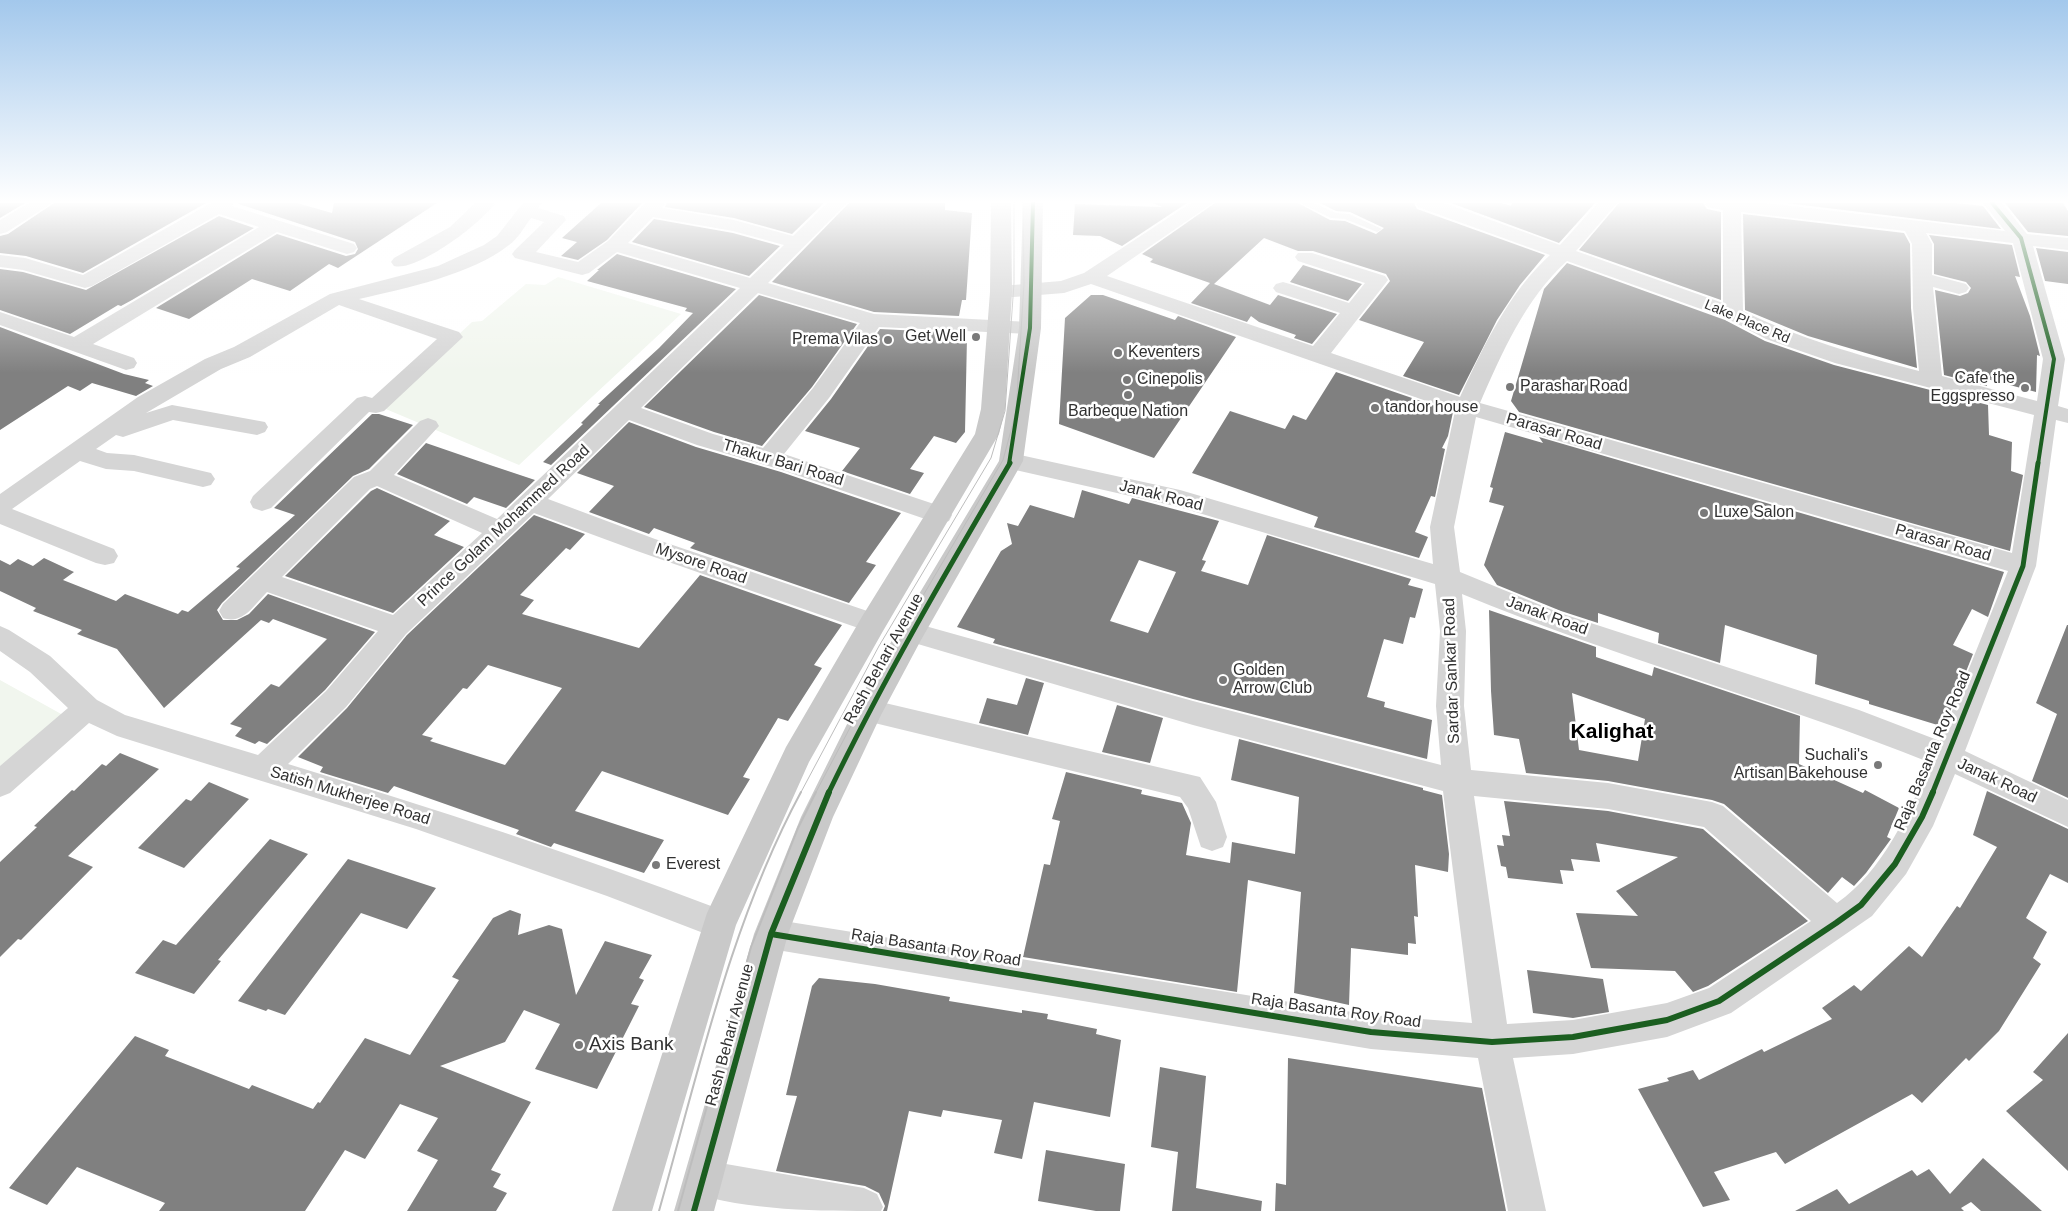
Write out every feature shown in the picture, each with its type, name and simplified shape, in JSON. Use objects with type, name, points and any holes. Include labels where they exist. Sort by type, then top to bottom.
[{"type":"main road","name":"Rash Behari Avenue","points":[[632,1211],[719,924],[797,756],[873,623],[940,515],[987,434],[993,409],[997,327],[1001,292],[1001,260]]},
{"type":"main road","name":"Rash Behari Avenue","points":[[699,1195],[771,934],[817,816],[868,711],[911,632],[1012,460],[1030,328],[1032,260]]},
{"type":"street","points":[[0,261],[26,264],[85,282],[126,260]]},
{"type":"street","points":[[76,345],[218,260]]},
{"type":"street","points":[[402,262],[406,260]]},
{"type":"street","points":[[0,506],[146,402],[337,298],[410,282],[468,260]]},
{"type":"street","points":[[544,260],[582,269],[594,260]]},
{"type":"street","points":[[663,260],[873,320],[1030,328]]},
{"type":"street","name":"Prince Golam Mohammed Road","points":[[262,770],[336,699],[397,627],[626,411],[781,260]]},
{"type":"street","points":[[1001,292],[1064,287],[1091,277],[1118,260]]},
{"type":"street","points":[[1313,260],[1378,280],[1317,356]]},
{"type":"street","name":"Sardar Sankar Road","points":[[1527,1211],[1492,1042],[1457,782],[1450,706],[1454,631],[1442,527],[1467,407],[1495,345],[1519,306],[1544,272],[1556,260]]},
{"type":"street","name":"Lake Place Rd","points":[[1584,260],[1733,314],[1754,326],[1807,347],[2057,413]]},
{"type":"street","points":[[1728,260],[1733,314]]},
{"type":"street","points":[[1923,260],[1924,308],[1930,380]]},
{"type":"street","name":"Raja Basanta Roy Road","points":[[771,934],[1155,994],[1371,1032],[1492,1042],[1573,1037],[1667,1020],[1719,1001],[1836,923],[1860,904],[1896,864],[1922,817],[1948,757],[2023,566],[2057,413],[2054,359],[2026,260]]},
{"type":"street","name":"Parasar Road","points":[[1091,277],[1467,407],[2023,566]]},
{"type":"street","points":[[1924,279],[1958,288]]},
{"type":"street","points":[[1283,288],[1354,311]]},
{"type":"street","points":[[262,502],[365,403],[376,406],[452,337],[337,298]]},
{"type":"street","points":[[770,458],[775,448],[821,393],[873,320]]},
{"type":"street","points":[[0,336],[10,321],[126,363]]},
{"type":"street","name":"Thakur Bari Road","points":[[626,411],[705,440],[770,458],[940,515]]},
{"type":"street","points":[[99,435],[128,428],[172,412],[257,427]]},
{"type":"street","points":[[232,611],[362,483],[378,478],[428,426]]},
{"type":"street","points":[[76,451],[106,461],[134,463],[203,479]]},
{"type":"street","name":"Janak Road","points":[[1012,460],[1180,499],[1448,578],[1552,620],[1850,719],[1948,757],[2068,814]]},
{"type":"street","points":[[378,478],[499,530]]},
{"type":"street","name":"Mysore Road","points":[[530,502],[646,545],[873,623]]},
{"type":"street","points":[[0,514],[31,528],[68,539],[105,556]]},
{"type":"street","points":[[264,581],[397,627]]},
{"type":"street","points":[[911,632],[1193,713],[1457,782],[1617,797],[1712,815],[1836,923]]},
{"type":"street","name":"Satish Mukherjee Road","points":[[0,637],[40,664],[87,708],[117,724],[416,816],[609,882],[719,924]]},
{"type":"street","points":[[0,784],[87,708]]},
{"type":"street","points":[[868,711],[1189,786],[1201,802],[1212,837]]},
{"type":"street","points":[[699,1195],[864,1207]]},
{"type":"shaded area","points":[[558,277],[681,314],[519,465],[381,407],[472,322],[482,321],[526,284],[545,285]]},
{"type":"shaded area","points":[[0,680],[81,725],[0,796]]},
{"type":"building","points":[[38,260],[107,260],[83,273]]},
{"type":"building","points":[[141,260],[201,260],[70,334],[0,310],[0,269],[23,272],[86,290]]},
{"type":"building","points":[[235,260],[351,260],[338,268],[329,264],[290,291],[252,279],[189,319],[156,308]]},
{"type":"building","points":[[610,260],[636,260],[736,289],[551,465],[543,462],[583,424],[581,423],[600,404],[598,404],[659,348],[693,313],[685,311],[687,308],[587,281],[599,270],[597,270]]},
{"type":"building","points":[[692,260],[766,260],[749,276]]},
{"type":"building","points":[[794,260],[969,260],[966,300],[962,300],[959,316],[874,312],[772,282]]},
{"type":"building","points":[[1152,260],[1241,260],[1214,284],[1270,305],[1278,295],[1337,314],[1312,344],[1294,338],[1296,335],[1259,322],[1251,316],[1247,322],[1191,303],[1210,283],[1150,262]]},
{"type":"building","points":[[1340,260],[1541,260],[1520,285],[1497,320],[1459,395],[1403,376],[1424,342],[1359,320],[1390,281],[1386,274]]},
{"type":"building","points":[[1606,260],[1721,260],[1721,300]]},
{"type":"building","points":[[1744,260],[1910,260],[1911,308],[1917,368],[1808,336],[1745,310]]},
{"type":"building","points":[[1934,260],[2016,260],[2020,277],[2015,276],[2030,316],[2040,356],[2037,355],[2036,392],[1987,379],[1987,386],[1944,375],[1935,290],[1960,296],[1968,293],[1971,288],[1966,282],[1934,274]]},
{"type":"building","points":[[2039,260],[2068,260],[2068,284],[2045,281]]},
{"type":"building","points":[[1567,263],[1725,320],[1765,341],[1834,365],[1988,405],[1989,435],[2012,442],[2011,471],[2023,475],[2010,551],[1519,412],[1511,401],[1544,289]]},
{"type":"building","points":[[1303,265],[1362,284],[1348,301],[1290,282]]},
{"type":"building","points":[[759,295],[857,324],[812,387],[762,446],[714,432],[644,407]]},
{"type":"building","points":[[1091,295],[1103,295],[1175,320],[1178,316],[1236,337],[1154,458],[1059,424],[1065,318]]},
{"type":"building","points":[[0,327],[124,374],[149,380],[145,383],[153,386],[136,396],[92,383],[80,391],[68,386],[0,430]]},
{"type":"building","points":[[880,329],[962,333],[967,337],[965,432],[956,443],[934,436],[910,469],[924,473],[910,494],[842,471],[860,448],[805,431],[831,399]]},
{"type":"building","points":[[1336,372],[1453,412],[1448,436],[1442,448],[1445,449],[1435,497],[1431,496],[1415,532],[1428,537],[1419,558],[1314,527],[1318,517],[1192,473],[1230,411],[1285,429],[1293,415],[1306,420]]},
{"type":"building","points":[[372,414],[379,414],[413,425],[369,469],[353,476],[217,610],[223,620],[237,620],[249,614],[268,594],[375,632],[325,690],[267,744],[259,741],[255,744],[235,736],[242,728],[230,724],[271,684],[279,687],[327,639],[273,619],[269,623],[261,620],[164,708],[117,649],[77,634],[82,630],[33,611],[36,608],[0,591],[0,560],[10,565],[18,559],[33,566],[44,558],[74,572],[63,580],[116,601],[125,594],[178,614],[182,610],[188,612],[240,568],[236,567],[295,515],[274,508]]},
{"type":"building","points":[[629,422],[696,447],[781,472],[901,513],[866,562],[876,565],[849,603],[690,548],[695,543],[654,528],[649,534],[589,512],[614,486],[577,473]]},
{"type":"building","points":[[1505,432],[1543,443],[1539,437],[2004,572],[1988,617],[1972,609],[1953,645],[1973,654],[1944,727],[1869,704],[1869,701],[1815,684],[1817,655],[1725,625],[1720,663],[1658,643],[1659,633],[1598,613],[1598,623],[1561,611],[1497,585],[1484,565],[1504,506],[1489,502],[1493,488],[1490,487]]},
{"type":"building","points":[[426,443],[535,480],[506,508],[474,497],[467,504],[397,474]]},
{"type":"building","points":[[377,488],[450,521],[434,535],[464,547],[393,613],[285,576],[371,491]]},
{"type":"building","points":[[1082,490],[1129,504],[1132,498],[1219,521],[1202,560],[1206,561],[1201,571],[1248,585],[1267,535],[1411,579],[1408,585],[1423,589],[1415,618],[1410,617],[1403,644],[1384,639],[1367,697],[1385,702],[1384,707],[1432,720],[1427,759],[1193,699],[993,643],[995,639],[957,627],[1001,551],[1012,544],[1007,523],[1018,526],[1030,505],[1074,518]],"holes":[[[1139,560],[1176,572],[1148,633],[1110,621]]]},
{"type":"building","points":[[534,515],[585,534],[570,550],[566,548],[520,595],[534,600],[522,614],[639,648],[700,575],[842,625],[814,665],[822,668],[788,721],[778,718],[743,777],[750,779],[728,815],[602,771],[575,811],[664,840],[644,873],[554,843],[551,847],[516,834],[519,830],[394,786],[388,793],[320,772],[323,767],[298,757],[347,708],[407,635]],"holes":[[[488,665],[562,688],[505,765],[430,741],[433,738],[422,735],[463,688],[467,689]]]},
{"type":"building","points":[[1489,610],[1596,647],[1596,657],[1652,676],[1654,667],[1800,716],[1799,764],[1863,793],[1865,790],[1899,808],[1887,837],[1891,839],[1854,886],[1842,877],[1828,893],[1724,804],[1712,800],[1608,781],[1526,773],[1519,739],[1494,735]],"holes":[[[1572,693],[1645,719],[1638,761],[1579,750]]]},
{"type":"building","points":[[2067,625],[2068,798],[2032,781],[2057,714],[2036,703]]},
{"type":"building","points":[[1026,678],[1044,683],[1028,735],[979,723],[987,698],[1017,705]]},
{"type":"building","points":[[1117,705],[1163,718],[1150,763],[1102,752]]},
{"type":"building","points":[[1239,739],[1423,788],[1423,790],[1442,795],[1449,854],[1448,872],[1415,865],[1418,917],[1414,916],[1416,944],[1408,943],[1408,955],[1351,948],[1349,1005],[1294,993],[1301,892],[1248,880],[1237,992],[1023,957],[1044,864],[1050,865],[1060,821],[1052,819],[1066,772],[1142,790],[1141,794],[1182,803],[1191,823],[1186,855],[1230,863],[1232,842],[1295,854],[1299,797],[1231,780]]},
{"type":"building","points":[[120,753],[159,769],[68,856],[93,867],[21,940],[18,939],[0,957],[0,862],[72,790],[74,791],[102,764],[106,766]]},
{"type":"building","points":[[209,782],[249,799],[184,868],[138,848],[186,799],[191,801]]},
{"type":"building","points":[[1987,791],[2068,829],[2068,883],[2050,874],[2026,918],[2047,932],[2033,958],[2041,964],[1999,1031],[1969,1061],[1966,1058],[1922,1103],[1912,1094],[1785,1164],[1776,1152],[1714,1172],[1730,1200],[1703,1207],[1638,1089],[1669,1081],[1667,1078],[1693,1070],[1699,1080],[1762,1049],[1764,1052],[1832,1019],[1822,1008],[1854,985],[1861,991],[1909,946],[1922,957],[1957,906],[1960,908],[1997,847],[1973,835]]},
{"type":"building","points":[[1504,801],[1608,811],[1703,829],[1808,921],[1708,986],[1693,992],[1675,971],[1591,968],[1576,913],[1638,916],[1616,891],[1678,857],[1596,843],[1600,862],[1571,859],[1574,871],[1560,870],[1563,884],[1508,878],[1506,867],[1501,866],[1497,845],[1504,846],[1502,835],[1510,836]]},
{"type":"building","points":[[270,839],[308,854],[218,960],[221,961],[194,994],[135,973],[163,940],[176,945]]},
{"type":"building","points":[[348,859],[436,888],[407,929],[361,913],[285,1015],[268,1009],[266,1011],[238,1001]]},
{"type":"building","points":[[510,910],[521,914],[518,935],[549,925],[562,929],[576,995],[605,941],[652,955],[639,978],[644,980],[631,1004],[639,1006],[597,1089],[535,1069],[560,1024],[524,1010],[505,1042],[440,1066],[531,1102],[491,1170],[501,1174],[493,1187],[507,1193],[496,1211],[407,1211],[438,1160],[417,1151],[438,1118],[400,1104],[365,1159],[345,1150],[305,1211],[159,1211],[165,1203],[77,1167],[47,1205],[9,1188],[135,1036],[169,1050],[165,1056],[249,1089],[252,1085],[313,1109],[318,1102],[320,1103],[365,1038],[410,1055],[459,980],[452,977],[493,918]]},
{"type":"building","points":[[1527,970],[1603,979],[1609,1012],[1573,1018],[1533,1013]]},
{"type":"building","points":[[819,978],[875,984],[950,997],[949,1001],[1022,1013],[1022,1010],[1048,1014],[1047,1019],[1097,1029],[1096,1034],[1121,1040],[1110,1117],[1034,1102],[1022,1159],[994,1153],[1002,1120],[943,1110],[941,1117],[909,1111],[887,1211],[883,1211],[885,1206],[879,1193],[865,1186],[776,1171],[797,1096],[786,1095],[812,986]]},
{"type":"building","points":[[2068,1033],[2068,1171],[2006,1111],[2043,1080],[2033,1072]]},
{"type":"building","points":[[1288,1058],[1482,1088],[1506,1211],[1275,1211],[1276,1183],[1286,1185]]},
{"type":"building","points":[[1160,1067],[1206,1076],[1196,1188],[1262,1201],[1261,1211],[1172,1211],[1178,1152],[1151,1147]]},
{"type":"building","points":[[1046,1150],[1125,1164],[1120,1211],[1096,1211],[1038,1201]]},
{"type":"building","points":[[1983,1158],[2042,1211],[1981,1211],[1971,1202],[1961,1208],[1964,1211],[1795,1211],[1837,1189],[1849,1204],[1912,1170],[1917,1176],[1929,1169],[1950,1194]]},
{"type":"tram line","points":[[800,794],[879,646],[991,458],[1005,411],[1014,260]]},
{"type":"tram line","points":[[815,794],[891,650],[1003,460],[1016,412],[1024,260]]},
{"type":"tram line","points":[[659,1211],[703,1051],[736,945],[776,842],[800,794]]},
{"type":"tram line","points":[[678,1211],[751,947],[798,828],[815,794]]},
{"type":"cycle path","points":[[694,1211],[771,934],[817,817],[868,711],[911,632],[1011,461],[1030,328],[1032,260]]},
{"type":"cycle path","points":[[771,934],[1155,995],[1371,1032],[1492,1042],[1573,1037],[1667,1020],[1719,1001],[1861,905],[1895,864],[1922,817],[1948,757],[2023,566],[2054,359],[2027,260]]},
{"type":"place","name":"Get Well","points":[[976,337]]},
{"type":"place","name":"Prema Vilas","points":[[888,340]]},
{"type":"place","name":"Keventers","points":[[1118,353]]},
{"type":"place","name":"Cinepolis","points":[[1127,380]]},
{"type":"place","name":"Parashar Road","points":[[1510,387]]},
{"type":"place","name":"Cafe the Eggspresso","points":[[2025,388]]},
{"type":"place","name":"Barbeque Nation","points":[[1128,395]]},
{"type":"place","name":"tandor house","points":[[1375,408]]},
{"type":"place","name":"Luxe Salon","points":[[1704,513]]},
{"type":"place","name":"Golden Arrow Club","points":[[1223,680]]},
{"type":"place","name":"Suchali's Artisan Bakehouse","points":[[1878,765]]},
{"type":"place","name":"Everest","points":[[656,865]]},
{"type":"place","name":"Axis Bank","points":[[579,1045]]},
{"type":"district","name":"Kalighat","points":[[1612,732]]}]
